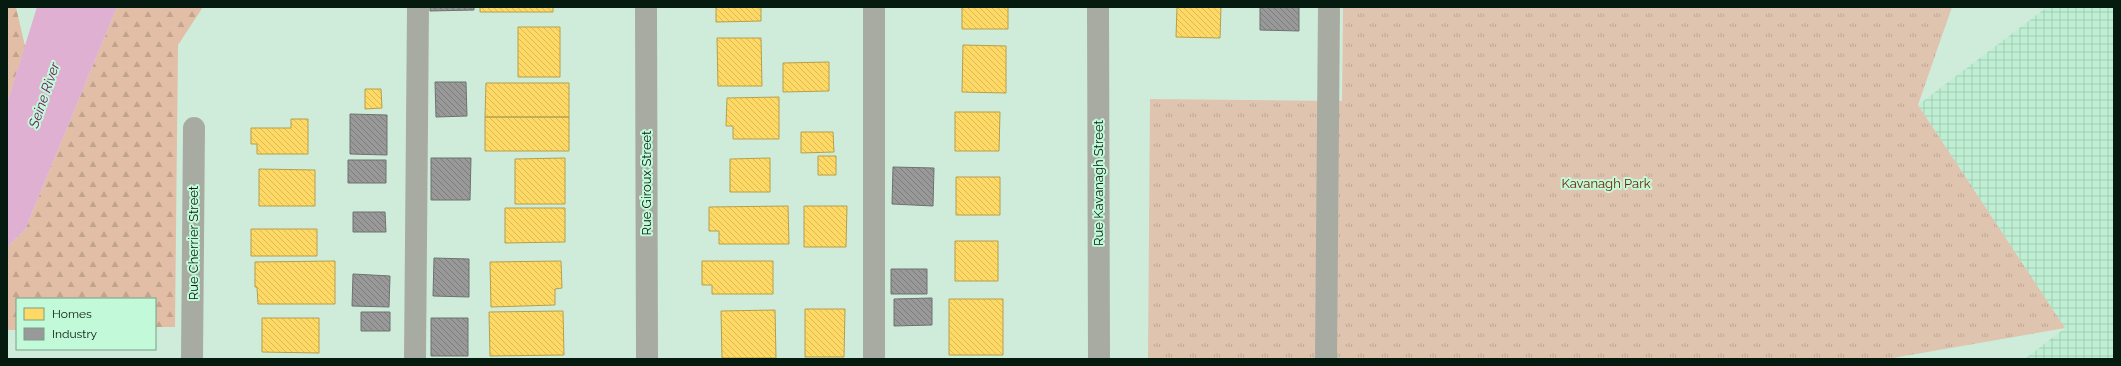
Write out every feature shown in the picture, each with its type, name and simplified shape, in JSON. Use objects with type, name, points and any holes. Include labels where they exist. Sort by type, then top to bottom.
[{"type":"street","points":[[414,359],[418,7]]},
{"type":"street","name":"Rue Giroux Street","points":[[646,7],[647,359]]},
{"type":"street","points":[[874,7],[874,359]]},
{"type":"street","name":"Rue Kavanagh Street","points":[[1098,7],[1098,359]]},
{"type":"street","points":[[1326,359],[1329,7]]},
{"type":"street","name":"Rue Cherrier Street","points":[[192,359],[194,128]]},
{"type":"shaded area","points":[[2047,7],[2114,7],[2114,359],[2025,359],[2065,328],[1918,105]]},
{"type":"green space","points":[[7,7],[16,7],[25,46],[7,103]]},
{"type":"green space","points":[[117,7],[203,7],[178,45],[175,327],[156,327],[156,298],[16,298],[16,330],[7,330],[7,247],[25,230]]},
{"type":"green space","name":"Kavanagh Park","points":[[1343,7],[1952,7],[1918,105],[2065,328],[1887,359],[1148,359],[1150,99],[1342,101]]},
{"type":"water","name":"Seine River","points":[[37,7],[117,7],[25,230],[7,247],[7,103]]},
{"type":"building: Homes","points":[[480,7],[553,7],[553,12],[480,12]]},
{"type":"building: Homes","points":[[716,7],[761,7],[761,21],[716,22]]},
{"type":"building: Homes","points":[[962,7],[1008,7],[1008,29],[962,29]]},
{"type":"building: Homes","points":[[1177,7],[1221,7],[1220,38],[1176,37]]},
{"type":"building: Homes","points":[[518,27],[560,27],[560,77],[518,77]]},
{"type":"building: Homes","points":[[717,38],[761,38],[762,86],[718,86]]},
{"type":"building: Homes","points":[[963,45],[1006,46],[1006,93],[962,92]]},
{"type":"building: Homes","points":[[829,62],[829,91],[783,92],[783,63]]},
{"type":"building: Homes","points":[[486,83],[569,83],[569,117],[485,117]]},
{"type":"building: Homes","points":[[365,89],[381,89],[382,108],[365,109]]},
{"type":"building: Homes","points":[[779,97],[779,139],[733,139],[733,126],[726,126],[727,98]]},
{"type":"building: Homes","points":[[955,112],[1000,112],[999,151],[955,151]]},
{"type":"building: Homes","points":[[485,117],[569,117],[569,151],[485,151]]},
{"type":"building: Homes","points":[[291,119],[308,119],[308,154],[257,154],[257,144],[251,144],[251,128],[291,128]]},
{"type":"building: Homes","points":[[801,132],[833,132],[834,152],[801,153]]},
{"type":"building: Homes","points":[[818,156],[836,156],[836,175],[818,175]]},
{"type":"building: Homes","points":[[565,158],[565,204],[515,204],[515,159]]},
{"type":"building: Homes","points":[[770,158],[770,192],[730,192],[730,159]]},
{"type":"building: Homes","points":[[259,169],[315,170],[315,206],[259,206]]},
{"type":"building: Homes","points":[[956,177],[1000,177],[1000,215],[956,215]]},
{"type":"building: Homes","points":[[788,206],[789,244],[719,244],[719,231],[709,231],[709,207]]},
{"type":"building: Homes","points":[[804,206],[847,206],[846,247],[804,247]]},
{"type":"building: Homes","points":[[505,208],[565,208],[565,242],[505,243]]},
{"type":"building: Homes","points":[[251,229],[317,229],[317,256],[251,256]]},
{"type":"building: Homes","points":[[955,241],[998,241],[998,281],[955,281]]},
{"type":"building: Homes","points":[[335,261],[335,304],[258,304],[257,287],[255,287],[255,262]]},
{"type":"building: Homes","points":[[561,261],[562,288],[555,289],[555,305],[491,307],[490,262]]},
{"type":"building: Homes","points":[[702,261],[773,261],[773,294],[712,294],[712,285],[702,285]]},
{"type":"building: Homes","points":[[949,299],[1003,299],[1003,355],[949,355]]},
{"type":"building: Homes","points":[[805,309],[845,309],[844,357],[805,357]]},
{"type":"building: Homes","points":[[775,310],[776,358],[722,358],[721,311]]},
{"type":"building: Homes","points":[[563,311],[564,355],[490,356],[489,312]]},
{"type":"building: Homes","points":[[262,318],[319,318],[319,353],[262,352]]},
{"type":"building: Industry","points":[[430,7],[474,7],[474,10],[430,11]]},
{"type":"building: Industry","points":[[1260,7],[1299,7],[1299,31],[1260,30]]},
{"type":"building: Industry","points":[[435,82],[466,82],[467,116],[436,117]]},
{"type":"building: Industry","points":[[350,114],[387,115],[387,155],[350,154]]},
{"type":"building: Industry","points":[[431,158],[471,158],[470,200],[431,200]]},
{"type":"building: Industry","points":[[348,160],[386,160],[386,183],[348,183]]},
{"type":"building: Industry","points":[[893,167],[934,168],[933,206],[892,204]]},
{"type":"building: Industry","points":[[353,212],[385,212],[386,232],[353,232]]},
{"type":"building: Industry","points":[[434,258],[469,259],[469,297],[433,296]]},
{"type":"building: Industry","points":[[891,269],[927,269],[927,294],[891,294]]},
{"type":"building: Industry","points":[[353,274],[390,276],[389,307],[352,306]]},
{"type":"building: Industry","points":[[932,298],[932,325],[894,326],[894,299]]},
{"type":"building: Industry","points":[[361,312],[390,312],[390,331],[361,331]]},
{"type":"building: Industry","points":[[431,318],[468,318],[468,356],[431,356]]}]
